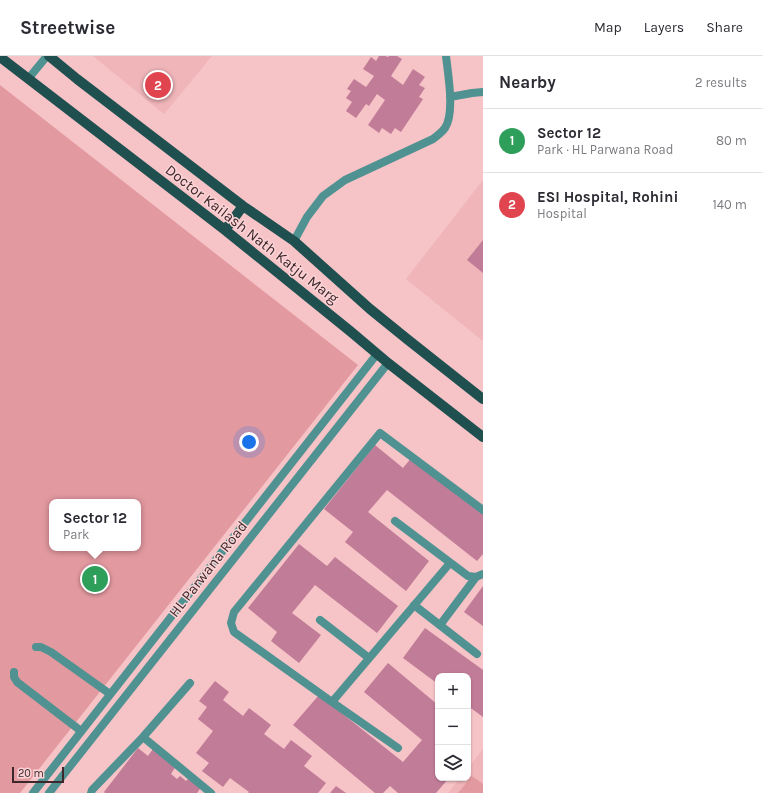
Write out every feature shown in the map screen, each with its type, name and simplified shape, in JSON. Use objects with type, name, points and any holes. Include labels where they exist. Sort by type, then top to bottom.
[{"type":"main road","name":"Doctor Kailash Nath Katju Marg","points":[[48,56],[243,206],[294,241],[370,309],[483,399]]},
{"type":"main road","name":"Doctor Kailash Nath Katju Marg","points":[[0,57],[225,230],[388,363],[483,437]]},
{"type":"main road","points":[[225,230],[243,206]]},
{"type":"street","points":[[28,79],[48,56]]},
{"type":"street","points":[[294,241],[307,217],[323,196],[345,180],[433,139],[445,128],[450,115],[450,97],[446,56]]},
{"type":"street","points":[[450,97],[483,92]]},
{"type":"street","points":[[33,793],[377,354]]},
{"type":"street","name":"HL Parwana Road","points":[[49,793],[388,363]]},
{"type":"street","points":[[398,748],[234,632],[231,623],[234,612],[380,433],[483,510]]},
{"type":"street","points":[[395,521],[468,576],[480,576]]},
{"type":"street","points":[[332,702],[450,563]]},
{"type":"street","points":[[440,625],[480,576]]},
{"type":"street","points":[[414,605],[477,654]]},
{"type":"street","points":[[320,620],[369,658]]},
{"type":"street","points":[[36,648],[41,648],[51,652],[110,694]]},
{"type":"street","points":[[14,672],[14,677],[17,682],[81,731]]},
{"type":"street","points":[[91,793],[92,790],[143,737],[190,683]]},
{"type":"street","points":[[143,737],[211,793]]},
{"type":"shaded area","points":[[93,56],[212,56],[164,114]]},
{"type":"shaded area","points":[[0,85],[358,365],[20,793],[0,793]]},
{"type":"shaded area","points":[[483,180],[483,341],[406,279]]},
{"type":"shaded area","points":[[483,749],[483,793],[448,793],[458,781],[471,781],[471,764]]},
{"type":"shaded area","points":[[472,776],[483,784],[483,793],[458,793],[468,781],[471,781]]},
{"type":"building","points":[[379,56],[397,56],[402,59],[391,76],[403,85],[413,69],[425,77],[419,85],[425,88],[419,97],[423,99],[401,132],[395,128],[391,134],[382,128],[379,133],[368,125],[385,100],[377,94],[369,106],[366,104],[356,118],[346,111],[352,102],[346,98],[351,91],[347,89],[354,79],[366,87],[374,76],[363,69],[371,57],[376,61]]},
{"type":"building","points":[[483,240],[483,273],[467,260]]},
{"type":"building","points":[[375,445],[403,468],[412,457],[483,514],[483,554],[477,561],[387,490],[368,512],[429,561],[406,591],[345,542],[353,532],[324,509]]},
{"type":"building","points":[[299,544],[327,566],[335,557],[398,606],[377,633],[315,585],[292,613],[321,635],[299,663],[271,641],[277,632],[248,608]]},
{"type":"building","points":[[483,586],[483,626],[464,612]]},
{"type":"building","points":[[425,628],[483,670],[483,717],[471,708],[471,673],[435,673],[435,682],[403,658]]},
{"type":"building","points":[[388,663],[435,702],[435,781],[446,781],[436,793],[398,793],[390,786],[383,793],[375,793],[293,725],[319,695],[403,762],[422,740],[364,692]]},
{"type":"building","points":[[215,681],[229,692],[223,700],[243,716],[249,708],[271,725],[264,734],[284,749],[291,740],[312,756],[304,766],[326,783],[318,793],[248,793],[249,792],[230,778],[223,787],[202,771],[209,763],[196,753],[213,731],[198,719],[207,707],[199,701]]},
{"type":"building","points":[[138,748],[148,756],[153,749],[176,766],[171,774],[177,779],[180,776],[186,781],[190,777],[202,786],[197,793],[105,793],[104,792]]},
{"type":"building","points":[[336,786],[346,793],[330,793]]},
{"type":"place","name":"ESI Hospital, Rohini","points":[[158,85]]},
{"type":"place","name":"Sector 12","points":[[95,579]]}]
